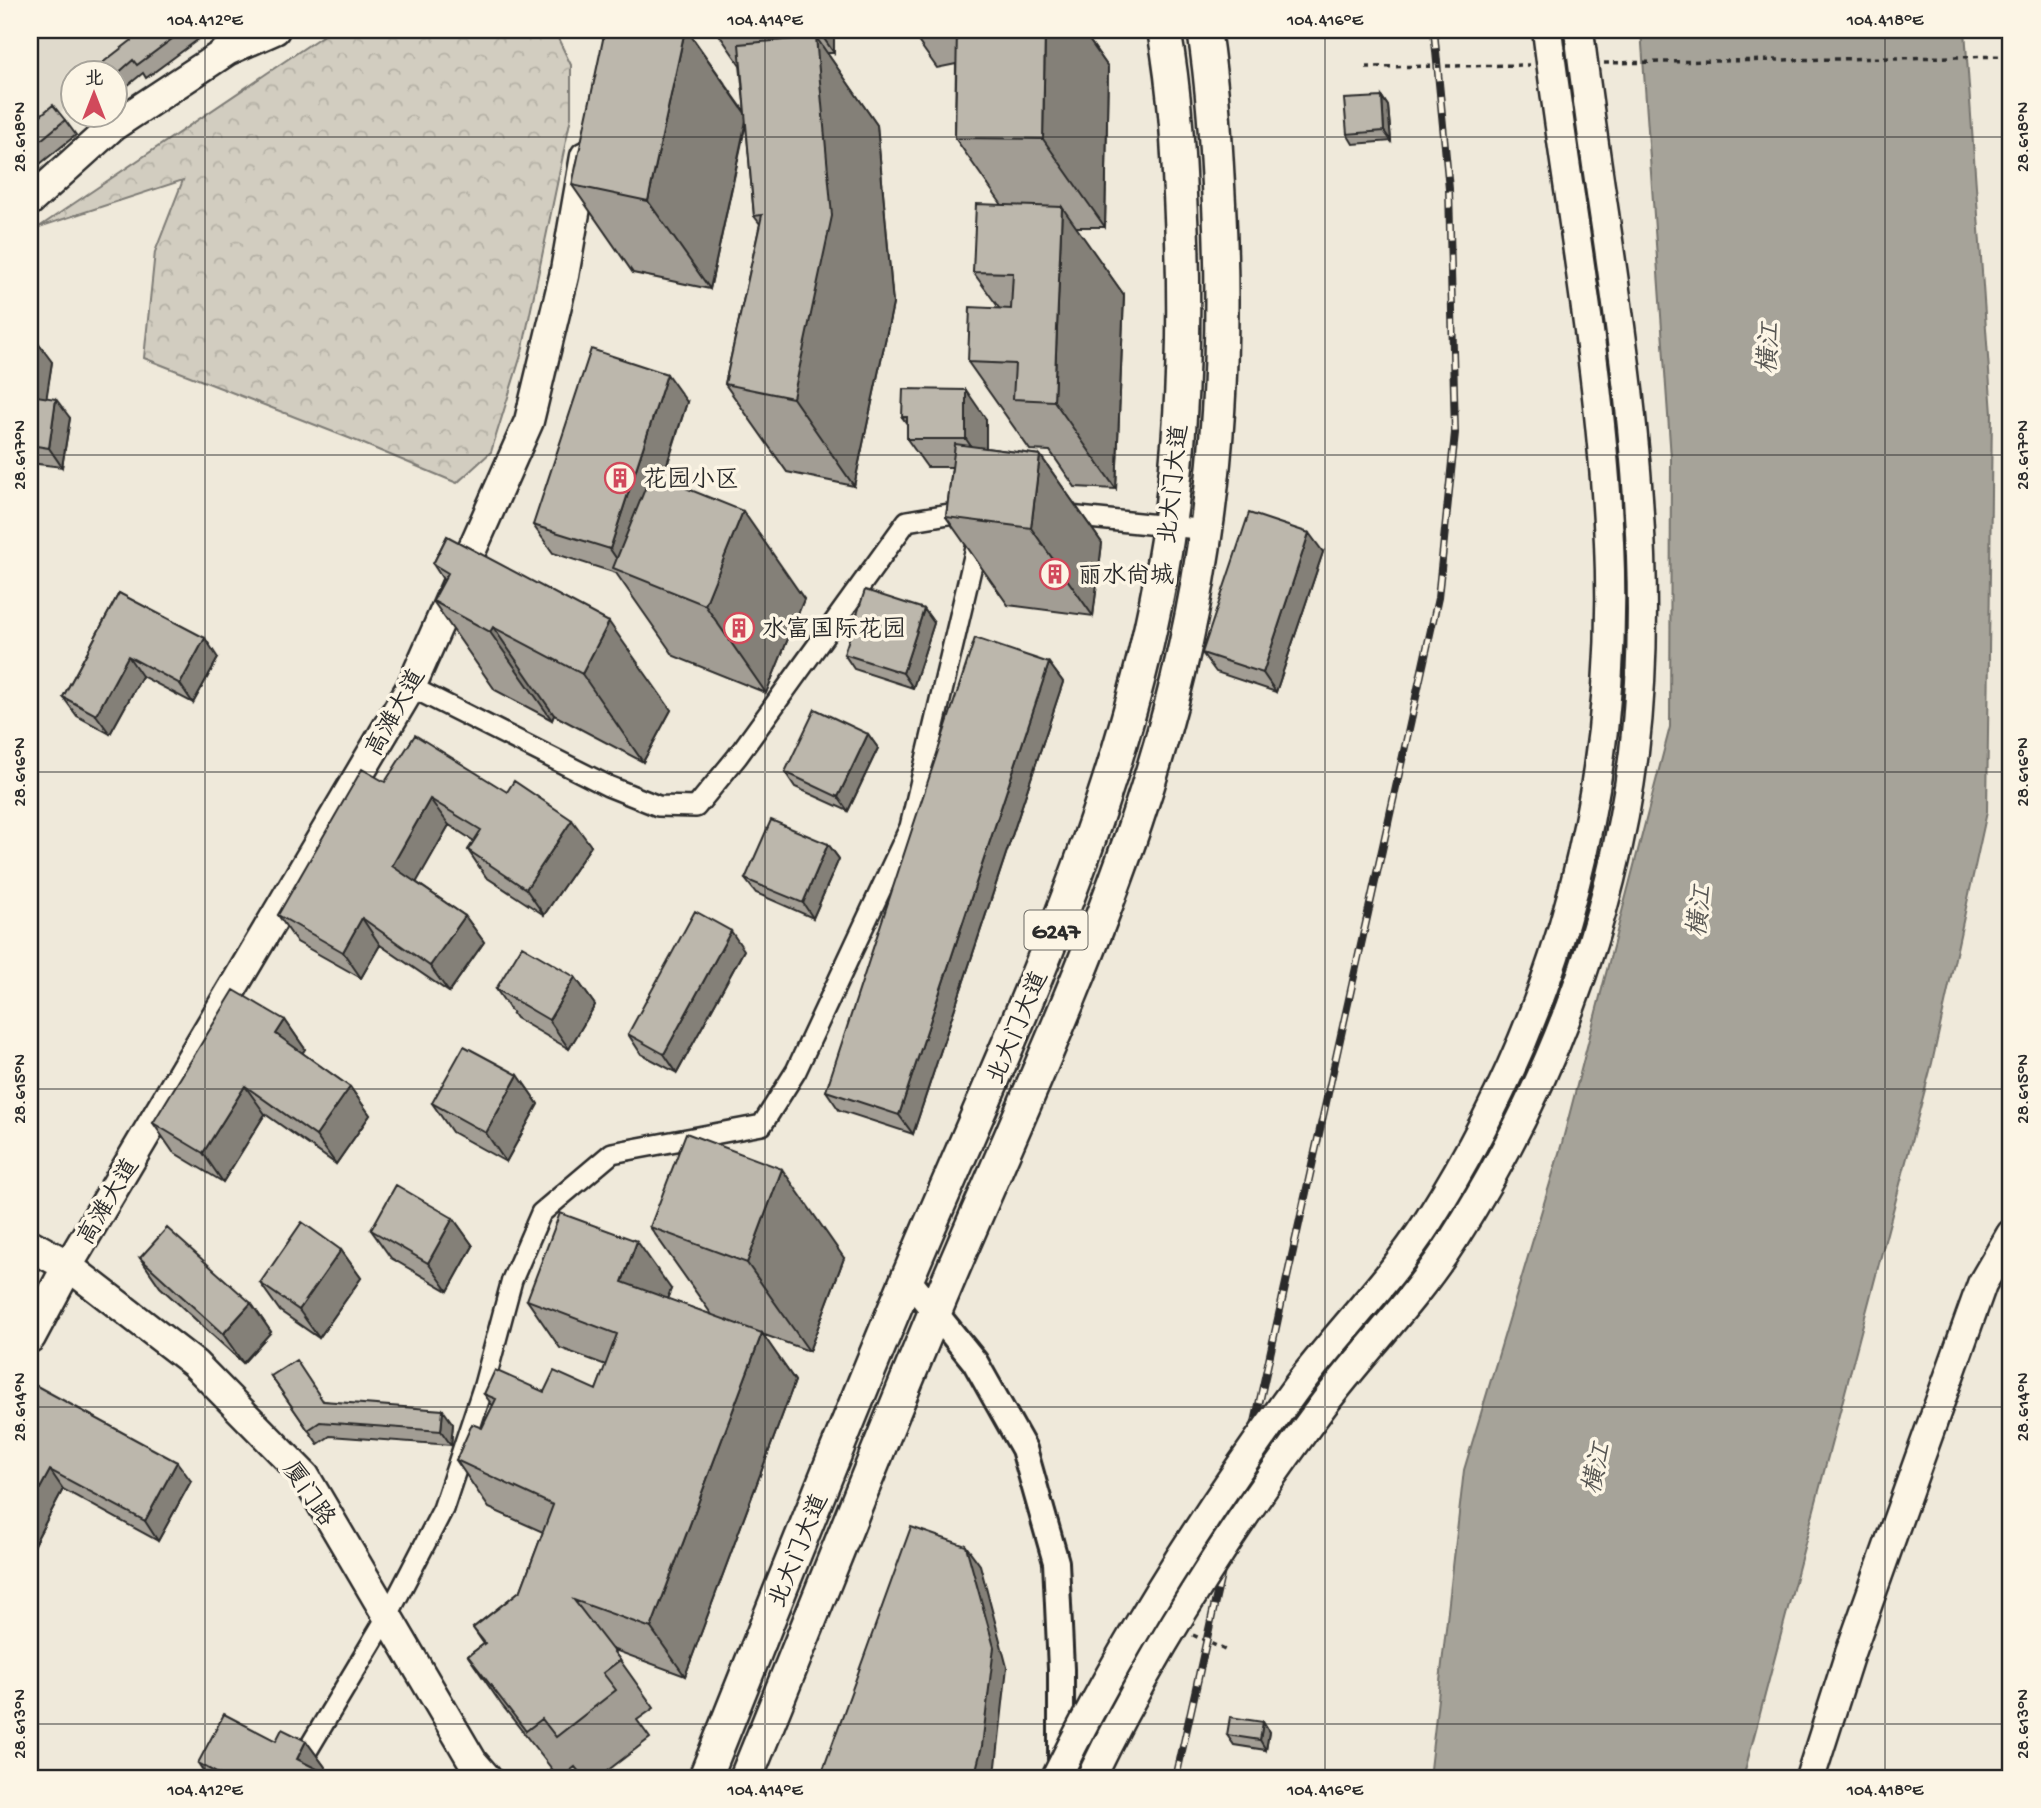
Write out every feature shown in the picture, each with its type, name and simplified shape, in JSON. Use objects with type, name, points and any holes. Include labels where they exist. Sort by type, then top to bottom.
[{"type":"highway","name":"北大门大道","points":[[705,1778],[907,1279],[1028,999],[1099,811],[1142,666],[1169,526],[1181,402],[1183,295],[1174,98],[1164,30]]},
{"type":"highway","name":"北大门大道","points":[[746,1778],[935,1313],[1074,990],[1136,823],[1177,686],[1208,530],[1220,404],[1222,284],[1212,94],[1204,30]]},
{"type":"main road","points":[[30,201],[112,127],[227,51],[275,30]]},
{"type":"main road","points":[[1059,1776],[1123,1652],[1220,1497],[1307,1374],[1401,1260],[1447,1189],[1479,1131],[1526,1033],[1552,966],[1574,894],[1593,808],[1606,714],[1610,654],[1609,544],[1595,375],[1547,30]]},
{"type":"main road","points":[[1091,1778],[1150,1668],[1229,1539],[1332,1393],[1427,1278],[1474,1205],[1528,1105],[1555,1046],[1582,976],[1604,902],[1624,814],[1634,751],[1641,655],[1642,572],[1634,445],[1626,371],[1579,30]]},
{"type":"main road","name":"高滩大道","points":[[30,1337],[68,1266],[411,687],[529,421],[565,276],[589,134]]},
{"type":"main road","points":[[1810,1778],[1850,1653],[1982,1284],[2011,1234]]},
{"type":"main road","name":"厦门路","points":[[30,1245],[68,1266],[195,1364],[305,1476],[387,1617],[486,1778]]},
{"type":"street","points":[[291,1778],[387,1617],[443,1509],[484,1385],[512,1280],[541,1213],[612,1153],[762,1125],[796,1071],[910,827],[985,508],[907,521],[737,757],[696,807],[658,806],[608,786],[411,687]]},
{"type":"street","points":[[1038,513],[1208,530]]},
{"type":"street","points":[[907,1279],[975,1362],[1024,1450],[1056,1562],[1061,1669],[1059,1776]]},
{"type":"path","points":[[1600,63],[2011,56]]},
{"type":"path","points":[[1366,67],[1531,65]]},
{"type":"shaded area","points":[[30,30],[163,30],[125,60],[60,60],[60,113],[30,137]]},
{"type":"green space","points":[[331,30],[554,30],[571,65],[571,117],[522,352],[491,452],[457,483],[144,358],[155,252],[183,180],[39,227]]},
{"type":"water","name":"横江","points":[[1641,30],[1965,30],[1992,414],[1987,812],[1932,1063],[1743,1778],[1429,1778],[1464,1470],[1562,1143],[1670,727],[1671,458]]},
{"type":"building","points":[[145,30],[184,30],[137,65],[133,60],[130,63],[130,60],[106,60]]},
{"type":"building","points":[[605,30],[685,30],[648,201],[572,185]]},
{"type":"building","points":[[957,30],[1045,30],[1043,139],[955,138]]},
{"type":"building","points":[[816,37],[832,216],[793,398],[725,384],[762,215],[754,216],[739,44]]},
{"type":"building","points":[[1382,97],[1384,131],[1347,134],[1344,99]]},
{"type":"building","points":[[53,105],[60,114],[60,124],[30,149],[30,124]]},
{"type":"building","points":[[976,204],[1062,207],[1054,401],[1013,399],[1015,364],[968,362],[970,307],[1011,309],[1013,273],[973,272]]},
{"type":"building","points":[[30,342],[38,343],[30,395]]},
{"type":"building","points":[[591,349],[667,374],[610,549],[533,525]]},
{"type":"building","points":[[903,389],[966,390],[966,439],[907,439],[907,417],[902,417]]},
{"type":"building","points":[[30,395],[56,399],[49,448],[30,445]]},
{"type":"building","points":[[955,444],[1040,455],[1031,528],[946,517]]},
{"type":"building","points":[[651,474],[743,511],[705,605],[613,568]]},
{"type":"building","points":[[1249,513],[1309,533],[1263,673],[1202,653]]},
{"type":"building","points":[[447,536],[609,622],[582,674],[493,627],[490,632],[433,601],[448,573],[433,564]]},
{"type":"building","points":[[865,590],[924,609],[903,673],[844,654]]},
{"type":"building","points":[[119,593],[205,638],[180,684],[128,656],[96,715],[63,697]]},
{"type":"building","points":[[975,638],[1049,663],[899,1115],[826,1091]]},
{"type":"building","points":[[815,709],[868,734],[838,797],[785,772]]},
{"type":"building","points":[[415,735],[507,792],[514,781],[572,820],[526,889],[468,850],[481,830],[430,799],[392,866],[465,916],[430,966],[362,918],[343,952],[278,915],[362,769],[385,782]]},
{"type":"building","points":[[771,820],[828,844],[803,903],[745,879]]},
{"type":"building","points":[[695,911],[731,931],[664,1054],[628,1034]]},
{"type":"building","points":[[522,946],[575,977],[549,1020],[496,989]]},
{"type":"building","points":[[234,990],[285,1020],[276,1034],[350,1087],[316,1136],[245,1086],[203,1153],[153,1123]]},
{"type":"building","points":[[464,1046],[518,1075],[486,1133],[432,1103]]},
{"type":"building","points":[[686,1133],[782,1169],[747,1263],[650,1227]]},
{"type":"building","points":[[396,1185],[453,1218],[428,1263],[371,1230]]},
{"type":"building","points":[[560,1213],[637,1241],[622,1282],[762,1333],[651,1628],[574,1600],[620,1660],[603,1673],[616,1690],[556,1737],[542,1719],[526,1731],[468,1656],[485,1643],[473,1628],[521,1590],[553,1505],[456,1460],[472,1424],[482,1428],[496,1399],[484,1394],[495,1370],[544,1392],[554,1371],[596,1390],[617,1334],[527,1300]]},
{"type":"building","points":[[302,1222],[341,1250],[299,1310],[260,1283]]},
{"type":"building","points":[[167,1228],[251,1303],[223,1334],[140,1258]]},
{"type":"building","points":[[296,1360],[323,1401],[443,1410],[441,1431],[320,1422],[308,1430],[271,1376]]},
{"type":"building","points":[[35,1385],[177,1462],[145,1521],[50,1470],[30,1507],[30,1394]]},
{"type":"building","points":[[911,1527],[966,1546],[994,1647],[982,1746],[974,1778],[820,1778]]},
{"type":"building","points":[[224,1714],[276,1741],[282,1729],[306,1741],[297,1759],[319,1770],[315,1778],[224,1778],[198,1763]]},
{"type":"building","points":[[1230,1717],[1263,1722],[1260,1740],[1227,1735]]},
{"type":"railway","points":[[1176,1778],[1438,598],[1455,433],[1449,189],[1434,30]]},
{"type":"place","name":"花园小区","points":[[620,478]]},
{"type":"place","name":"丽水尚城","points":[[1055,574]]},
{"type":"place","name":"水富国际花园","points":[[739,628]]}]
